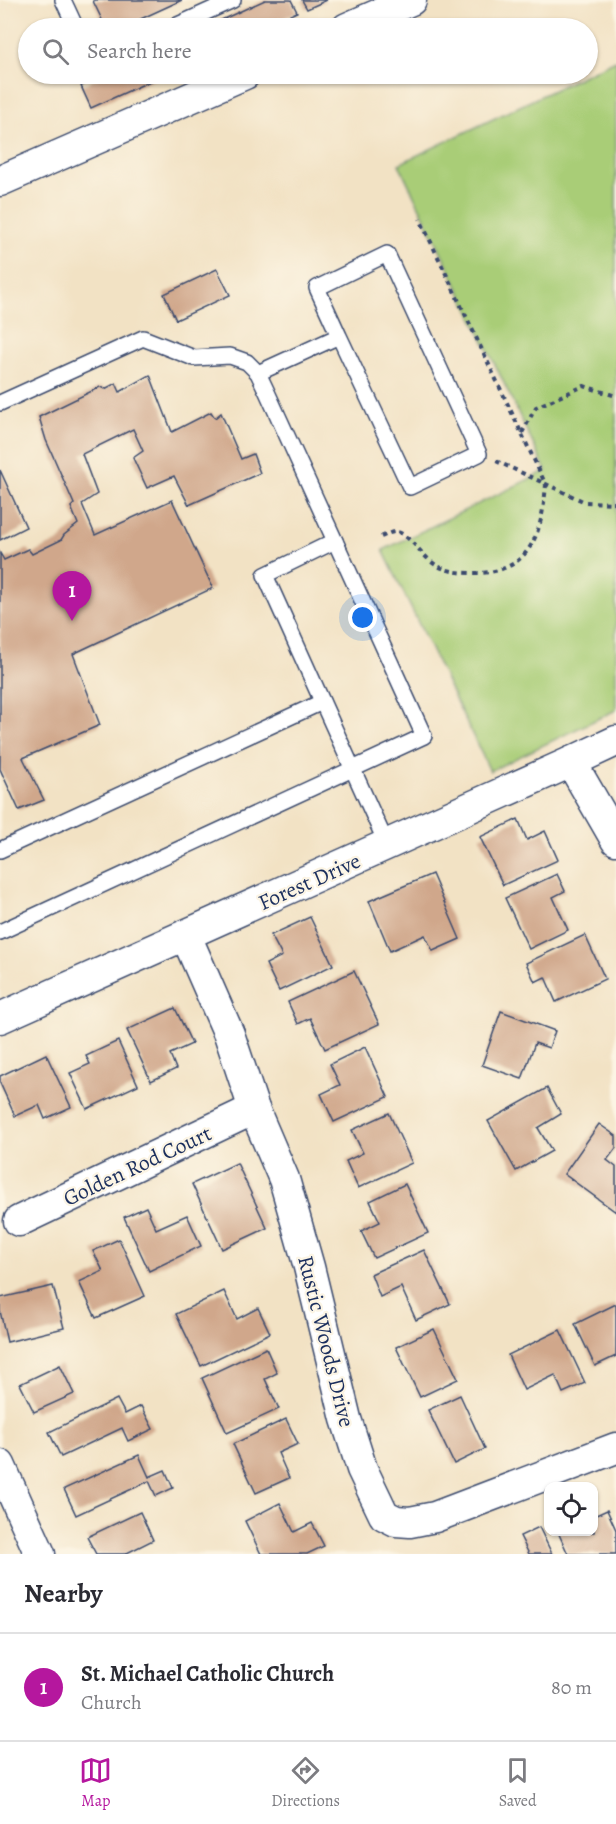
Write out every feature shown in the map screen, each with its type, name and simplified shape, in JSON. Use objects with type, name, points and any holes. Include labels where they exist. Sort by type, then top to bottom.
[{"type":"street","points":[[370,18],[411,0]]},
{"type":"street","points":[[0,181],[222,84]]},
{"type":"street","name":"Forest Drive","points":[[0,1018],[616,741]]},
{"type":"street","points":[[571,762],[616,840]]},
{"type":"street","name":"Rustic Woods Drive","points":[[186,936],[229,1034],[254,1109],[285,1179],[346,1419],[362,1469],[384,1515],[396,1521],[410,1522],[435,1517],[616,1448]]},
{"type":"street","name":"Golden Rod Court","points":[[19,1221],[254,1109]]},
{"type":"street","points":[[0,1466],[40,1554]]},
{"type":"lane","points":[[63,0],[71,18]]},
{"type":"lane","points":[[193,18],[233,0]]},
{"type":"lane","points":[[387,254],[479,454],[410,487],[339,336],[317,288],[387,254]]},
{"type":"lane","points":[[258,373],[339,336]]},
{"type":"lane","points":[[0,403],[143,339],[194,358],[230,356],[247,362],[258,373],[424,736],[0,932]]},
{"type":"lane","points":[[335,541],[265,575],[387,845]]},
{"type":"lane","points":[[0,850],[322,702]]},
{"type":"path","points":[[381,537],[394,532],[402,533],[435,564],[450,572],[490,572],[508,567],[523,556],[534,542],[543,519],[546,485],[420,219]]},
{"type":"path","points":[[522,434],[536,407],[584,386],[616,396]]},
{"type":"path","points":[[479,454],[585,502],[616,503]]},
{"type":"green space","points":[[616,60],[616,710],[490,771],[383,550],[546,471],[399,164],[566,84],[598,84],[598,69]]},
{"type":"building","points":[[182,0],[143,18],[101,18],[93,1]]},
{"type":"building","points":[[265,0],[291,0],[297,12],[284,18],[226,18]]},
{"type":"building","points":[[302,0],[327,0],[307,9]]},
{"type":"building","points":[[85,84],[144,84],[91,108],[81,86]]},
{"type":"building","points":[[217,269],[230,295],[176,320],[164,294]]},
{"type":"building","points":[[150,375],[172,432],[211,412],[215,418],[221,413],[241,459],[253,454],[260,473],[189,505],[174,476],[147,488],[133,458],[143,451],[133,429],[82,454],[97,494],[82,504],[95,535],[172,500],[213,588],[73,654],[100,725],[23,758],[44,800],[19,810],[0,769],[0,553],[4,560],[28,549],[32,554],[61,540],[78,524],[71,507],[74,504],[46,440],[39,417],[100,387],[105,389],[116,383],[120,392]]},
{"type":"building","points":[[0,470],[26,527],[0,540]]},
{"type":"building","points":[[518,819],[527,840],[545,831],[558,860],[503,885],[480,837]]},
{"type":"building","points":[[432,874],[460,939],[433,951],[425,935],[390,951],[369,901]]},
{"type":"building","points":[[557,874],[565,891],[553,897],[568,930],[529,949],[505,898]]},
{"type":"building","points":[[310,917],[333,965],[279,991],[266,964],[282,956],[271,935]]},
{"type":"building","points":[[585,935],[605,979],[556,1002],[545,977],[535,982],[526,963]]},
{"type":"building","points":[[354,971],[379,1024],[325,1049],[310,1018],[298,1024],[288,1002]]},
{"type":"building","points":[[175,1008],[192,1044],[170,1054],[176,1069],[151,1081],[127,1030]]},
{"type":"building","points":[[501,1011],[555,1031],[549,1048],[535,1043],[522,1079],[482,1065]]},
{"type":"building","points":[[118,1041],[138,1085],[87,1109],[70,1073],[90,1064],[86,1056]]},
{"type":"building","points":[[365,1047],[388,1097],[334,1122],[321,1094],[340,1085],[330,1064]]},
{"type":"building","points":[[46,1054],[71,1107],[45,1119],[39,1105],[15,1116],[0,1083],[0,1076]]},
{"type":"building","points":[[547,1088],[561,1114],[538,1128],[552,1151],[516,1171],[488,1121]]},
{"type":"building","points":[[389,1113],[412,1163],[358,1188],[346,1161],[363,1153],[352,1130]]},
{"type":"building","points":[[599,1124],[616,1136],[616,1148],[607,1160],[616,1167],[616,1212],[564,1174]]},
{"type":"building","points":[[237,1163],[267,1228],[222,1249],[192,1184]]},
{"type":"building","points":[[405,1184],[428,1233],[374,1258],[361,1231],[380,1222],[370,1201]]},
{"type":"building","points":[[146,1207],[156,1229],[187,1215],[201,1246],[149,1271],[124,1217]]},
{"type":"building","points":[[119,1239],[145,1296],[96,1318],[79,1282],[103,1271],[93,1251]]},
{"type":"building","points":[[424,1250],[450,1304],[416,1320],[401,1287],[380,1297],[371,1274]]},
{"type":"building","points":[[53,1286],[64,1328],[7,1342],[0,1311],[0,1298]]},
{"type":"building","points":[[224,1291],[237,1319],[258,1308],[270,1333],[201,1366],[176,1314]]},
{"type":"building","points":[[616,1304],[616,1356],[595,1366],[575,1324]]},
{"type":"building","points":[[434,1329],[458,1379],[420,1397],[396,1347]]},
{"type":"building","points":[[560,1330],[585,1383],[563,1393],[555,1375],[524,1390],[508,1355]]},
{"type":"building","points":[[266,1348],[277,1373],[265,1379],[279,1409],[227,1433],[202,1378]]},
{"type":"building","points":[[60,1365],[74,1394],[34,1412],[20,1384]]},
{"type":"building","points":[[460,1395],[485,1449],[454,1464],[428,1410]]},
{"type":"building","points":[[117,1399],[125,1414],[141,1406],[153,1429],[128,1441],[122,1428],[61,1457],[49,1432]]},
{"type":"building","points":[[286,1419],[298,1444],[278,1453],[289,1478],[256,1493],[233,1444]]},
{"type":"building","points":[[139,1455],[149,1477],[165,1470],[173,1488],[156,1496],[149,1481],[76,1515],[64,1489]]},
{"type":"building","points":[[280,1503],[294,1532],[312,1523],[324,1546],[307,1554],[261,1554],[245,1521]]},
{"type":"building","points":[[607,1510],[616,1530],[616,1554],[568,1554],[560,1536],[598,1536],[598,1514]]},
{"type":"building","points":[[140,1512],[153,1540],[125,1554],[96,1554],[87,1537]]},
{"type":"building","points":[[539,1527],[552,1554],[529,1554],[520,1536]]},
{"type":"place","name":"St. Michael Catholic Church","points":[[72,621]]}]
